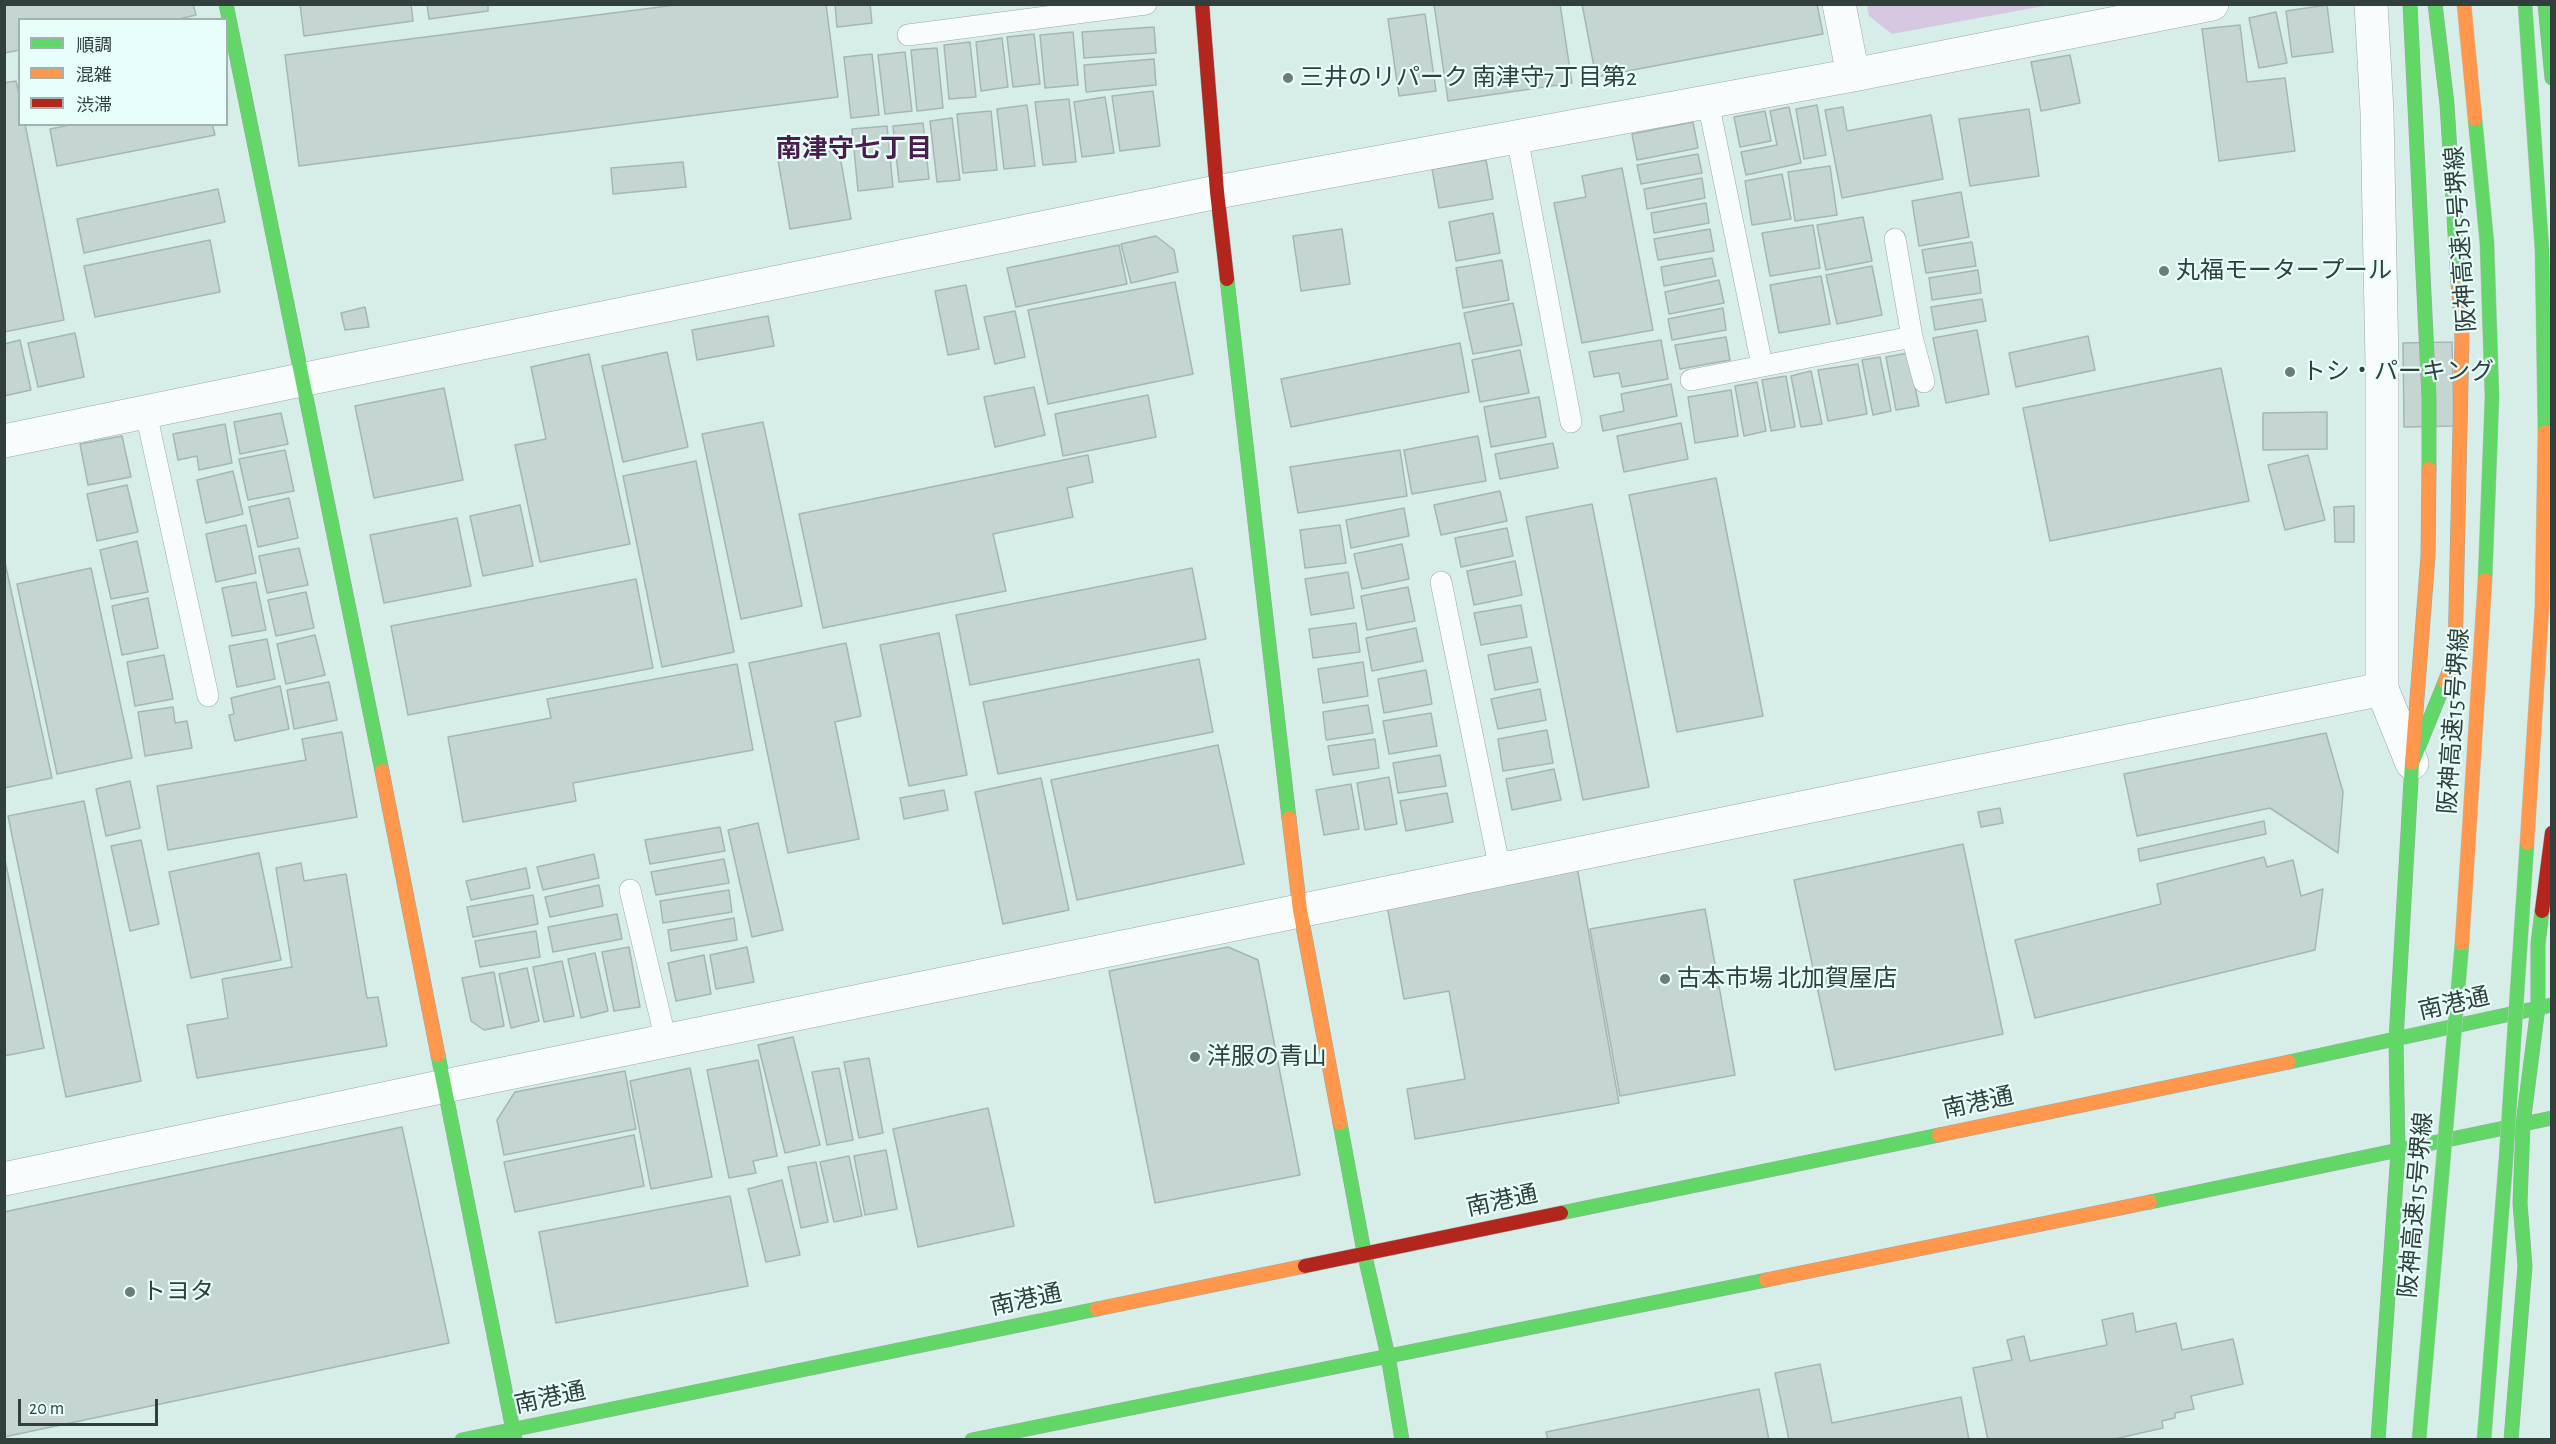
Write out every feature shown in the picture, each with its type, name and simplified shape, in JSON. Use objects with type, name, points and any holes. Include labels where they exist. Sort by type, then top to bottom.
[{"type":"main road","points":[[226,4],[304,380],[514,1434]]},
{"type":"main road","points":[[1202,4],[1217,192],[1300,910],[1364,1252],[1388,1356],[1402,1440]]},
{"type":"main road","points":[[2378,1440],[2397,1152],[2396,1040],[2412,763],[2428,556],[2429,397],[2410,4]]},
{"type":"main road","points":[[2412,763],[2456,656],[2462,337],[2446,104],[2435,4]]},
{"type":"main road","name":"阪神高速15号堺線","points":[[2419,1440],[2462,944],[2485,576],[2492,397],[2487,244],[2464,4]]},
{"type":"main road","points":[[2484,1440],[2506,1159],[2542,607],[2546,394],[2542,249],[2525,4]]},
{"type":"main road","points":[[2545,4],[2552,78]]},
{"type":"main road","points":[[2511,1440],[2525,1266],[2520,1203],[2523,1124],[2545,1006],[2538,944],[2552,833]]},
{"type":"main road","name":"南港通","points":[[462,1440],[514,1434],[1364,1252],[2396,1040],[2545,1006]]},
{"type":"main road","points":[[972,1440],[2397,1152],[2552,1118]]},
{"type":"street","points":[[1839,4],[1853,75]]},
{"type":"street","points":[[4,441],[1217,192],[1853,75],[2212,4]]},
{"type":"street","points":[[2371,4],[2376,112],[2381,352],[2382,689],[2412,763]]},
{"type":"street","points":[[4,1179],[445,1086],[2382,689]]},
{"type":"lane","points":[[908,35],[1146,4]]},
{"type":"lane","points":[[1708,102],[1762,365]]},
{"type":"lane","points":[[1518,137],[1571,422]]},
{"type":"lane","points":[[1895,239],[1912,337],[1924,382]]},
{"type":"lane","points":[[1691,380],[1912,337]]},
{"type":"lane","points":[[146,413],[208,696]]},
{"type":"lane","points":[[1441,582],[1500,870]]},
{"type":"lane","points":[[630,890],[666,1041]]},
{"type":"shaded area","points":[[1867,4],[2049,5],[1892,34],[1869,16]]},
{"type":"building","points":[[4,4],[193,4],[196,15],[183,18],[18,18],[18,50],[4,53]]},
{"type":"building","points":[[300,4],[411,4],[413,21],[304,36]]},
{"type":"building","points":[[427,4],[488,4],[488,11],[429,19]]},
{"type":"building","points":[[683,4],[826,4],[838,97],[299,166],[285,55]]},
{"type":"building","points":[[835,4],[870,4],[872,23],[837,27]]},
{"type":"building","points":[[1434,4],[1560,4],[1572,83],[1448,101]]},
{"type":"building","points":[[1582,4],[1817,4],[1823,34],[1596,77]]},
{"type":"building","points":[[2327,5],[2333,52],[2292,57],[2286,11]]},
{"type":"building","points":[[2276,12],[2287,63],[2259,68],[2249,18]]},
{"type":"building","points":[[1425,14],[1436,91],[1399,96],[1388,19]]},
{"type":"building","points":[[2240,25],[2247,82],[2285,78],[2295,151],[2219,161],[2202,29]]},
{"type":"building","points":[[1154,27],[1156,53],[1084,58],[1082,32]]},
{"type":"building","points":[[1073,32],[1078,85],[1045,88],[1040,35]]},
{"type":"building","points":[[1034,34],[1040,84],[1013,87],[1007,37]]},
{"type":"building","points":[[1002,38],[1008,87],[981,91],[976,42]]},
{"type":"building","points":[[970,42],[976,97],[949,99],[944,45]]},
{"type":"building","points":[[937,48],[943,108],[917,111],[911,50]]},
{"type":"building","points":[[905,52],[912,111],[885,114],[878,55]]},
{"type":"building","points":[[872,54],[879,115],[851,118],[844,57]]},
{"type":"building","points":[[2070,55],[2080,103],[2041,111],[2031,62]]},
{"type":"building","points":[[1154,59],[1156,85],[1086,92],[1084,65]]},
{"type":"building","points":[[16,81],[18,126],[25,126],[64,320],[4,332],[4,83]]},
{"type":"building","points":[[1153,91],[1160,146],[1120,151],[1112,96]]},
{"type":"building","points":[[1105,97],[1114,153],[1082,157],[1074,102]]},
{"type":"building","points":[[1069,99],[1076,162],[1043,165],[1035,102]]},
{"type":"building","points":[[1027,105],[1035,166],[1004,169],[997,109]]},
{"type":"building","points":[[1817,105],[1826,155],[1804,159],[1796,109]]},
{"type":"building","points":[[1789,107],[1801,163],[1746,175],[1741,152],[1777,145],[1770,111]]},
{"type":"building","points":[[1843,107],[1847,131],[1931,115],[1943,179],[1842,198],[1825,110]]},
{"type":"building","points":[[2029,109],[2039,176],[1970,186],[1959,119]]},
{"type":"building","points":[[991,111],[997,170],[963,173],[957,114]]},
{"type":"building","points":[[1765,111],[1771,141],[1740,147],[1734,117]]},
{"type":"building","points":[[952,118],[960,180],[937,182],[930,121]]},
{"type":"building","points":[[1693,122],[1698,148],[1637,160],[1632,134]]},
{"type":"building","points":[[923,123],[929,179],[899,182],[893,126]]},
{"type":"building","points":[[65,126],[213,126],[215,135],[57,166],[50,129]]},
{"type":"building","points":[[887,126],[893,187],[858,191],[852,129]]},
{"type":"building","points":[[839,150],[851,219],[790,229],[778,160]]},
{"type":"building","points":[[1698,154],[1702,173],[1641,184],[1637,165]]},
{"type":"building","points":[[1486,160],[1493,199],[1439,208],[1432,169]]},
{"type":"building","points":[[683,162],[686,187],[613,194],[611,168]]},
{"type":"building","points":[[1830,166],[1837,215],[1795,221],[1788,172]]},
{"type":"building","points":[[1622,168],[1653,330],[1582,343],[1554,203],[1586,197],[1582,176]]},
{"type":"building","points":[[1782,174],[1791,219],[1752,225],[1745,181]]},
{"type":"building","points":[[1702,178],[1705,198],[1647,209],[1644,189]]},
{"type":"building","points":[[218,189],[225,222],[84,253],[77,219]]},
{"type":"building","points":[[1961,192],[1969,237],[1919,246],[1912,201]]},
{"type":"building","points":[[1706,203],[1709,223],[1654,233],[1651,213]]},
{"type":"building","points":[[1493,213],[1500,253],[1456,261],[1449,222]]},
{"type":"building","points":[[1863,217],[1872,261],[1826,270],[1817,225]]},
{"type":"building","points":[[1813,225],[1820,268],[1770,276],[1762,233]]},
{"type":"building","points":[[1342,229],[1350,284],[1301,291],[1293,236]]},
{"type":"building","points":[[1710,229],[1714,251],[1658,260],[1654,239]]},
{"type":"building","points":[[1156,236],[1174,250],[1178,272],[1131,283],[1121,244]]},
{"type":"building","points":[[210,240],[220,292],[95,317],[84,266]]},
{"type":"building","points":[[1972,242],[1976,266],[1926,273],[1922,250]]},
{"type":"building","points":[[1119,245],[1127,284],[1016,307],[1007,268]]},
{"type":"building","points":[[1712,258],[1716,276],[1664,286],[1661,267]]},
{"type":"building","points":[[1502,260],[1509,300],[1463,308],[1456,268]]},
{"type":"building","points":[[1872,266],[1882,315],[1837,324],[1826,275]]},
{"type":"building","points":[[1978,270],[1981,293],[1932,300],[1929,278]]},
{"type":"building","points":[[1821,276],[1830,324],[1779,333],[1770,285]]},
{"type":"building","points":[[1719,280],[1724,303],[1669,314],[1665,292]]},
{"type":"building","points":[[1175,282],[1193,374],[1048,404],[1028,310]]},
{"type":"building","points":[[966,285],[979,349],[948,355],[935,291]]},
{"type":"building","points":[[1982,299],[1986,321],[1935,330],[1931,307]]},
{"type":"building","points":[[1513,303],[1522,345],[1473,354],[1464,313]]},
{"type":"building","points":[[365,307],[369,327],[345,330],[341,313]]},
{"type":"building","points":[[1723,308],[1726,330],[1672,340],[1668,319]]},
{"type":"building","points":[[1015,311],[1025,357],[995,364],[984,317]]},
{"type":"building","points":[[768,316],[774,346],[697,360],[692,330]]},
{"type":"building","points":[[1977,330],[1989,394],[1946,403],[1933,338]]},
{"type":"building","points":[[75,333],[84,377],[38,387],[28,343]]},
{"type":"building","points":[[2088,336],[2095,370],[2016,387],[2009,353]]},
{"type":"building","points":[[1726,337],[1730,360],[1680,369],[1675,345]]},
{"type":"building","points":[[20,340],[31,390],[4,396],[4,344]]},
{"type":"building","points":[[1661,340],[1668,379],[1622,387],[1619,373],[1594,377],[1589,352]]},
{"type":"building","points":[[2452,342],[2454,426],[2404,427],[2403,343]]},
{"type":"building","points":[[1460,343],[1469,392],[1291,427],[1281,379]]},
{"type":"building","points":[[1520,350],[1529,393],[1480,402],[1472,360]]},
{"type":"building","points":[[667,352],[688,447],[623,462],[602,366]]},
{"type":"building","points":[[1908,353],[1919,406],[1896,410],[1886,357]]},
{"type":"building","points":[[589,354],[630,544],[540,562],[515,445],[546,439],[531,367]]},
{"type":"building","points":[[1880,357],[1891,411],[1873,415],[1862,360]]},
{"type":"building","points":[[1858,364],[1867,414],[1828,421],[1818,370]]},
{"type":"building","points":[[2221,368],[2249,501],[2050,541],[2023,408]]},
{"type":"building","points":[[1811,371],[1822,424],[1801,427],[1791,376]]},
{"type":"building","points":[[1786,376],[1795,427],[1771,431],[1762,380]]},
{"type":"building","points":[[1757,382],[1766,431],[1744,436],[1735,386]]},
{"type":"building","points":[[1671,384],[1677,416],[1603,431],[1600,416],[1624,411],[1621,394]]},
{"type":"building","points":[[1034,387],[1045,435],[995,447],[984,397]]},
{"type":"building","points":[[444,388],[463,480],[374,498],[355,406]]},
{"type":"building","points":[[1731,390],[1738,436],[1695,443],[1688,397]]},
{"type":"building","points":[[1148,395],[1156,437],[1063,456],[1055,414]]},
{"type":"building","points":[[1539,397],[1546,437],[1491,447],[1484,407]]},
{"type":"building","points":[[2327,412],[2327,449],[2263,450],[2263,413]]},
{"type":"building","points":[[281,413],[288,444],[240,454],[234,422]]},
{"type":"building","points":[[763,422],[802,606],[741,619],[702,434]]},
{"type":"building","points":[[1681,423],[1688,459],[1624,472],[1617,436]]},
{"type":"building","points":[[225,424],[232,463],[199,470],[197,456],[178,460],[173,434]]},
{"type":"building","points":[[122,436],[131,477],[88,485],[80,444]]},
{"type":"building","points":[[1478,436],[1486,481],[1412,494],[1404,450]]},
{"type":"building","points":[[1553,443],[1558,468],[1500,479],[1495,454]]},
{"type":"building","points":[[285,450],[294,491],[248,500],[239,459]]},
{"type":"building","points":[[1400,450],[1407,496],[1298,513],[1290,467]]},
{"type":"building","points":[[1088,455],[1093,482],[1067,488],[1073,517],[993,534],[1006,591],[823,628],[799,514]]},
{"type":"building","points":[[2308,455],[2325,520],[2285,530],[2268,465]]},
{"type":"building","points":[[696,461],[734,652],[662,667],[623,476]]},
{"type":"building","points":[[233,471],[243,514],[206,523],[197,480]]},
{"type":"building","points":[[1716,478],[1763,716],[1677,732],[1629,495]]},
{"type":"building","points":[[127,485],[138,532],[97,541],[87,494]]},
{"type":"building","points":[[1500,491],[1507,521],[1441,535],[1434,505]]},
{"type":"building","points":[[289,498],[298,538],[258,547],[249,507]]},
{"type":"building","points":[[1592,504],[1649,787],[1583,800],[1526,517]]},
{"type":"building","points":[[520,505],[533,566],[483,576],[470,516]]},
{"type":"building","points":[[2354,506],[2354,542],[2335,542],[2334,507]]},
{"type":"building","points":[[1404,508],[1409,536],[1351,548],[1346,520]]},
{"type":"building","points":[[457,518],[471,586],[384,603],[370,535]]},
{"type":"building","points":[[246,525],[256,573],[216,582],[206,534]]},
{"type":"building","points":[[1340,525],[1346,563],[1305,568],[1300,530]]},
{"type":"building","points":[[1507,528],[1513,556],[1461,567],[1455,538]]},
{"type":"building","points":[[137,541],[148,592],[111,599],[100,550]]},
{"type":"building","points":[[1402,544],[1409,579],[1362,589],[1354,554]]},
{"type":"building","points":[[299,548],[308,585],[267,593],[259,556]]},
{"type":"building","points":[[4,558],[52,778],[4,788]]},
{"type":"building","points":[[1515,561],[1522,595],[1474,605],[1467,571]]},
{"type":"building","points":[[91,568],[132,758],[57,774],[17,584]]},
{"type":"building","points":[[1192,568],[1206,639],[970,685],[956,615]]},
{"type":"building","points":[[1348,572],[1354,608],[1311,615],[1305,579]]},
{"type":"building","points":[[636,579],[653,668],[408,715],[391,626]]},
{"type":"building","points":[[256,582],[266,630],[232,636],[222,588]]},
{"type":"building","points":[[1408,587],[1415,621],[1367,630],[1361,596]]},
{"type":"building","points":[[306,592],[314,628],[276,636],[268,600]]},
{"type":"building","points":[[148,598],[158,648],[122,655],[112,606]]},
{"type":"building","points":[[1521,605],[1527,637],[1481,645],[1474,613]]},
{"type":"building","points":[[1356,623],[1360,652],[1313,658],[1309,629]]},
{"type":"building","points":[[1416,628],[1423,661],[1372,671],[1366,638]]},
{"type":"building","points":[[939,633],[967,775],[909,786],[880,645]]},
{"type":"building","points":[[315,635],[325,675],[286,684],[277,644]]},
{"type":"building","points":[[267,639],[275,679],[237,687],[229,646]]},
{"type":"building","points":[[846,643],[861,716],[835,722],[859,839],[788,853],[749,663]]},
{"type":"building","points":[[1531,647],[1538,682],[1495,690],[1488,655]]},
{"type":"building","points":[[164,655],[173,699],[135,706],[127,662]]},
{"type":"building","points":[[1199,659],[1213,732],[998,774],[983,702]]},
{"type":"building","points":[[1363,662],[1368,696],[1323,703],[1318,669]]},
{"type":"building","points":[[737,664],[753,750],[573,783],[576,801],[463,822],[448,737],[551,718],[547,699]]},
{"type":"building","points":[[1426,670],[1432,704],[1384,713],[1378,679]]},
{"type":"building","points":[[329,682],[337,720],[294,729],[287,690]]},
{"type":"building","points":[[280,686],[289,729],[235,741],[229,715],[234,714],[231,698]]},
{"type":"building","points":[[1540,689],[1546,720],[1498,729],[1491,699]]},
{"type":"building","points":[[1368,705],[1373,733],[1326,740],[1323,712]]},
{"type":"building","points":[[173,707],[175,723],[187,721],[192,748],[145,756],[138,712]]},
{"type":"building","points":[[1431,713],[1437,746],[1389,754],[1383,721]]},
{"type":"building","points":[[1547,730],[1553,763],[1503,771],[1498,739]]},
{"type":"building","points":[[342,732],[357,817],[168,850],[157,786],[306,760],[302,739]]},
{"type":"building","points":[[2326,733],[2343,792],[2338,853],[2270,808],[2137,836],[2124,774]]},
{"type":"building","points":[[1375,739],[1379,768],[1333,775],[1328,746]]},
{"type":"building","points":[[1218,745],[1244,864],[1077,900],[1051,780]]},
{"type":"building","points":[[1440,755],[1446,786],[1398,793],[1393,763]]},
{"type":"building","points":[[1554,769],[1561,800],[1512,810],[1506,779]]},
{"type":"building","points":[[1389,777],[1397,824],[1365,830],[1357,783]]},
{"type":"building","points":[[1041,778],[1069,910],[1003,924],[975,792]]},
{"type":"building","points":[[130,781],[140,828],[106,836],[96,789]]},
{"type":"building","points":[[1351,784],[1359,829],[1324,835],[1316,790]]},
{"type":"building","points":[[944,790],[948,810],[904,819],[900,798]]},
{"type":"building","points":[[1447,793],[1453,822],[1406,831],[1400,801]]},
{"type":"building","points":[[84,801],[141,1081],[66,1097],[8,816]]},
{"type":"building","points":[[2000,808],[2003,823],[1981,827],[1978,812]]},
{"type":"building","points":[[2264,821],[2266,834],[2140,861],[2138,849]]},
{"type":"building","points":[[758,823],[783,930],[752,937],[728,830]]},
{"type":"building","points":[[720,827],[725,851],[650,864],[645,840]]},
{"type":"building","points":[[141,840],[159,924],[130,931],[111,846]]},
{"type":"building","points":[[1963,844],[2003,1034],[1835,1070],[1794,880]]},
{"type":"building","points":[[259,853],[281,960],[191,978],[169,872]]},
{"type":"building","points":[[594,854],[599,878],[543,890],[537,867]]},
{"type":"building","points":[[4,855],[44,1048],[4,1056]]},
{"type":"building","points":[[2264,857],[2267,867],[2293,860],[2301,896],[2323,889],[2315,950],[2035,1018],[2015,940],[2161,904],[2157,884]]},
{"type":"building","points":[[724,859],[729,883],[656,895],[651,872]]},
{"type":"building","points":[[301,863],[304,881],[346,874],[367,998],[378,997],[387,1046],[197,1078],[187,1025],[228,1018],[222,979],[292,967],[276,868]]},
{"type":"building","points":[[1577,867],[1619,1103],[1415,1139],[1407,1089],[1465,1079],[1449,991],[1404,999],[1386,900]]},
{"type":"building","points":[[526,868],[530,888],[471,900],[466,881]]},
{"type":"building","points":[[599,885],[603,906],[550,917],[545,897]]},
{"type":"building","points":[[729,890],[732,912],[663,923],[660,901]]},
{"type":"building","points":[[533,895],[538,924],[473,937],[467,907]]},
{"type":"building","points":[[1705,909],[1735,1075],[1620,1096],[1590,929]]},
{"type":"building","points":[[617,914],[622,939],[553,952],[548,927]]},
{"type":"building","points":[[734,918],[737,940],[671,951],[668,930]]},
{"type":"building","points":[[536,931],[540,957],[480,967],[475,941]]},
{"type":"building","points":[[629,947],[640,1007],[614,1011],[602,952]]},
{"type":"building","points":[[747,947],[754,982],[716,989],[710,955]]},
{"type":"building","points":[[1228,947],[1258,960],[1300,1175],[1155,1203],[1109,971]]},
{"type":"building","points":[[595,953],[608,1011],[581,1018],[568,959]]},
{"type":"building","points":[[704,955],[711,994],[676,1001],[668,963]]},
{"type":"building","points":[[562,961],[574,1016],[544,1022],[533,967]]},
{"type":"building","points":[[527,968],[539,1021],[511,1028],[499,974]]},
{"type":"building","points":[[494,972],[504,1026],[484,1030],[471,1021],[462,978]]},
{"type":"building","points":[[793,1037],[820,1145],[785,1153],[758,1045]]},
{"type":"building","points":[[869,1058],[883,1133],[859,1138],[844,1062]]},
{"type":"building","points":[[758,1060],[777,1156],[753,1161],[756,1173],[729,1178],[707,1070]]},
{"type":"building","points":[[690,1068],[712,1177],[651,1189],[630,1081]]},
{"type":"building","points":[[839,1068],[853,1140],[827,1145],[812,1072]]},
{"type":"building","points":[[625,1071],[636,1129],[504,1155],[497,1120],[515,1092]]},
{"type":"building","points":[[988,1108],[1014,1226],[918,1247],[893,1129]]},
{"type":"building","points":[[402,1127],[449,1343],[4,1437],[4,1212]]},
{"type":"building","points":[[634,1135],[644,1186],[515,1212],[504,1162]]},
{"type":"building","points":[[886,1150],[897,1209],[865,1215],[854,1156]]},
{"type":"building","points":[[849,1156],[862,1216],[834,1222],[820,1162]]},
{"type":"building","points":[[816,1162],[828,1222],[801,1228],[788,1167]]},
{"type":"building","points":[[782,1180],[800,1255],[766,1262],[748,1189]]},
{"type":"building","points":[[730,1196],[748,1286],[556,1323],[539,1232]]},
{"type":"building","points":[[2133,1313],[2136,1332],[2176,1323],[2182,1350],[2233,1339],[2243,1384],[2191,1396],[2194,1409],[2175,1413],[2175,1418],[2162,1421],[2163,1428],[2110,1440],[1988,1440],[1973,1368],[2012,1360],[2007,1340],[2024,1336],[2030,1361],[2107,1345],[2102,1320]]},
{"type":"building","points":[[1820,1364],[1832,1423],[1961,1397],[1969,1440],[1789,1440],[1775,1373]]},
{"type":"building","points":[[1759,1389],[1769,1440],[1548,1440],[1546,1432]]},
{"type":"traffic: fast","points":[[226,4],[382,771]]},
{"type":"traffic: fast","points":[[2410,4],[2429,397],[2429,469]]},
{"type":"traffic: fast","points":[[2435,4],[2447,104],[2458,281]]},
{"type":"traffic: fast","points":[[2525,4],[2542,250],[2545,432]]},
{"type":"traffic: fast","points":[[2545,4],[2552,78]]},
{"type":"traffic: fast","points":[[2475,119],[2487,244],[2492,397],[2485,580]]},
{"type":"traffic: fast","points":[[1227,279],[1289,818]]},
{"type":"traffic: fast","points":[[2378,1440],[2398,1152],[2396,1040],[2412,763],[2445,682]]},
{"type":"traffic: fast","points":[[2484,1440],[2527,843]]},
{"type":"traffic: fast","points":[[2511,1440],[2525,1266],[2520,1203],[2523,1124],[2538,1007],[2538,944],[2542,911]]},
{"type":"traffic: fast","points":[[2419,1440],[2462,943]]},
{"type":"traffic: fast","points":[[2289,1062],[2552,1005]]},
{"type":"traffic: fast","points":[[438,1055],[515,1440]]},
{"type":"traffic: fast","points":[[2150,1202],[2552,1118]]},
{"type":"traffic: fast","points":[[1340,1123],[1364,1252],[1388,1356],[1402,1440]]},
{"type":"traffic: fast","points":[[1561,1213],[1939,1135]]},
{"type":"traffic: fast","points":[[972,1440],[1766,1280]]},
{"type":"traffic: fast","points":[[462,1440],[1097,1309]]},
{"type":"traffic: slow","points":[[2464,4],[2475,119]]},
{"type":"traffic: slow","points":[[2445,682],[2455,656],[2462,337],[2458,281]]},
{"type":"traffic: slow","points":[[2527,843],[2542,607],[2545,432]]},
{"type":"traffic: slow","points":[[2412,763],[2428,556],[2429,469]]},
{"type":"traffic: slow","points":[[2462,943],[2485,580]]},
{"type":"traffic: slow","points":[[382,771],[438,1055]]},
{"type":"traffic: slow","points":[[1289,818],[1300,910],[1340,1123]]},
{"type":"traffic: slow","points":[[1939,1135],[2289,1062]]},
{"type":"traffic: slow","points":[[1766,1280],[2150,1202]]},
{"type":"traffic: slow","points":[[1097,1309],[1305,1266]]},
{"type":"traffic: jam","points":[[1202,4],[1217,192],[1227,279]]},
{"type":"traffic: jam","points":[[2542,911],[2552,833]]},
{"type":"traffic: jam","points":[[1305,1266],[1561,1213]]},
{"type":"place","name":"三井のリパーク 南津守7丁目第2","points":[[1288,78]]},
{"type":"place","name":"丸福モータープール","points":[[2164,271]]},
{"type":"place","name":"トシ・パーキング","points":[[2290,372]]},
{"type":"place","name":"古本市場 北加賀屋店","points":[[1665,979]]},
{"type":"place","name":"洋服の青山","points":[[1195,1057]]},
{"type":"place","name":"トヨタ","points":[[130,1292]]},
{"type":"district","name":"南津守七丁目","points":[[854,149]]}]
